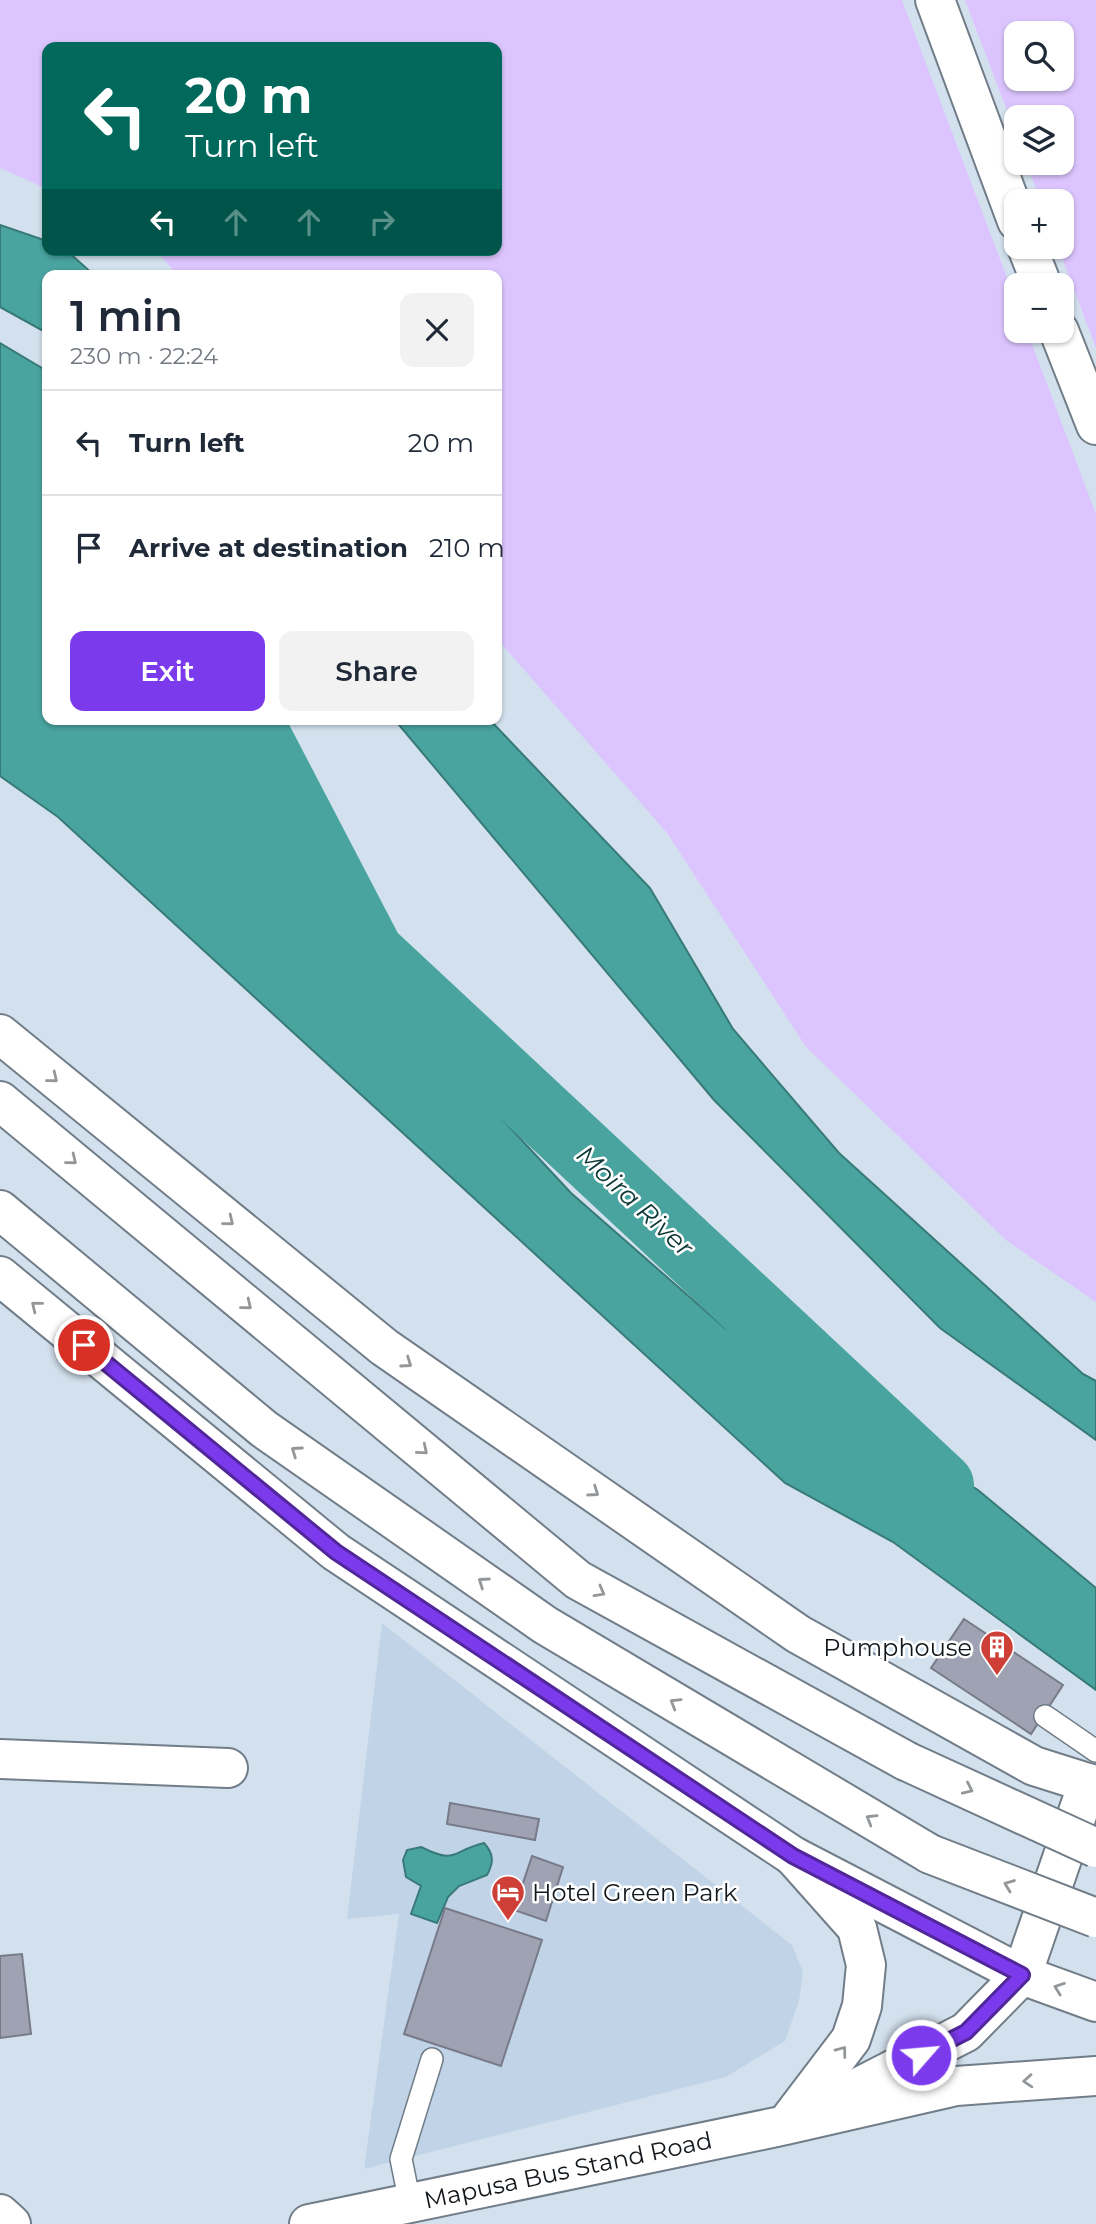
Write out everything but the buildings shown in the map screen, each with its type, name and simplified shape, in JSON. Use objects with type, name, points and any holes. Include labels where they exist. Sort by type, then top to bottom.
[{"type":"main road","points":[[934,0],[1005,189]]},
{"type":"main road","points":[[1064,343],[1096,425]]},
{"type":"main road","points":[[0,1034],[384,1347],[798,1634],[1034,1766],[1093,1774],[1022,1975],[966,2032],[786,2125]]},
{"type":"main road","points":[[0,1101],[579,1580],[906,1761],[1096,1848]]},
{"type":"main road","points":[[0,1210],[264,1429],[523,1610],[930,1854],[1096,1918]]},
{"type":"main road","points":[[0,1276],[336,1552],[793,1856],[1022,1975],[1096,2002]]},
{"type":"main road","points":[[0,1759],[228,1768]]},
{"type":"main road","points":[[786,2125],[851,2039],[862,2006],[866,1965],[857,1928],[793,1856]]},
{"type":"main road","points":[[786,2125],[956,2086],[1096,2076]]},
{"type":"main road","name":"Mapusa Bus Stand Road","points":[[309,2224],[786,2125]]},
{"type":"main road","points":[[0,2214],[11,2224]]},
{"type":"lane","points":[[1045,1716],[1093,1774]]},
{"type":"lane","points":[[410,2203],[401,2159],[432,2059]]},
{"type":"shaded area","points":[[0,0],[902,0],[1005,273],[1004,343],[1032,343],[1096,514],[1096,1302],[1007,1241],[806,1047],[667,833],[502,645],[502,270],[173,270],[161,256],[502,256],[502,42],[42,42],[42,187],[0,168]]},
{"type":"shaded area","points":[[965,0],[1096,0],[1096,348],[1074,290],[1074,273],[1068,273],[1063,259],[1074,259],[1074,189],[1036,189],[1031,175],[1074,175],[1074,105],[1005,105]]},
{"type":"shaded area","points":[[0,225],[42,239],[42,256],[73,256],[88,270],[42,270],[42,330],[0,307]]},
{"type":"shaded area","points":[[0,343],[42,368],[42,725],[249,725],[276,799],[370,977],[571,1193],[725,1328],[978,1490],[1096,1588],[1096,1690],[893,1542],[785,1483],[58,817],[0,776]]},
{"type":"shaded area","points":[[399,725],[495,725],[650,888],[733,1029],[839,1153],[1083,1374],[1096,1381],[1096,1440],[940,1328],[714,1100]]},
{"type":"shaded area","points":[[382,1623],[792,1945],[803,1972],[799,2001],[785,2041],[726,2077],[364,2169],[399,1914],[347,1919]]},
{"type":"shaded area","points":[[484,1843],[492,1858],[487,1875],[459,1886],[448,1897],[437,1923],[411,1914],[421,1886],[406,1877],[403,1860],[407,1850],[421,1847],[448,1856]]},
{"type":"waterway","name":"Moira River","points":[[252,725],[371,953],[941,1485]]},
{"type":"place","name":"Pumphouse","points":[[997,1677]]},
{"type":"place","name":"Hotel Green Park","points":[[508,1922]]},
{"type":"route","points":[[84,1345],[336,1552],[793,1856],[1022,1975],[966,2032],[921,2055]]}]
